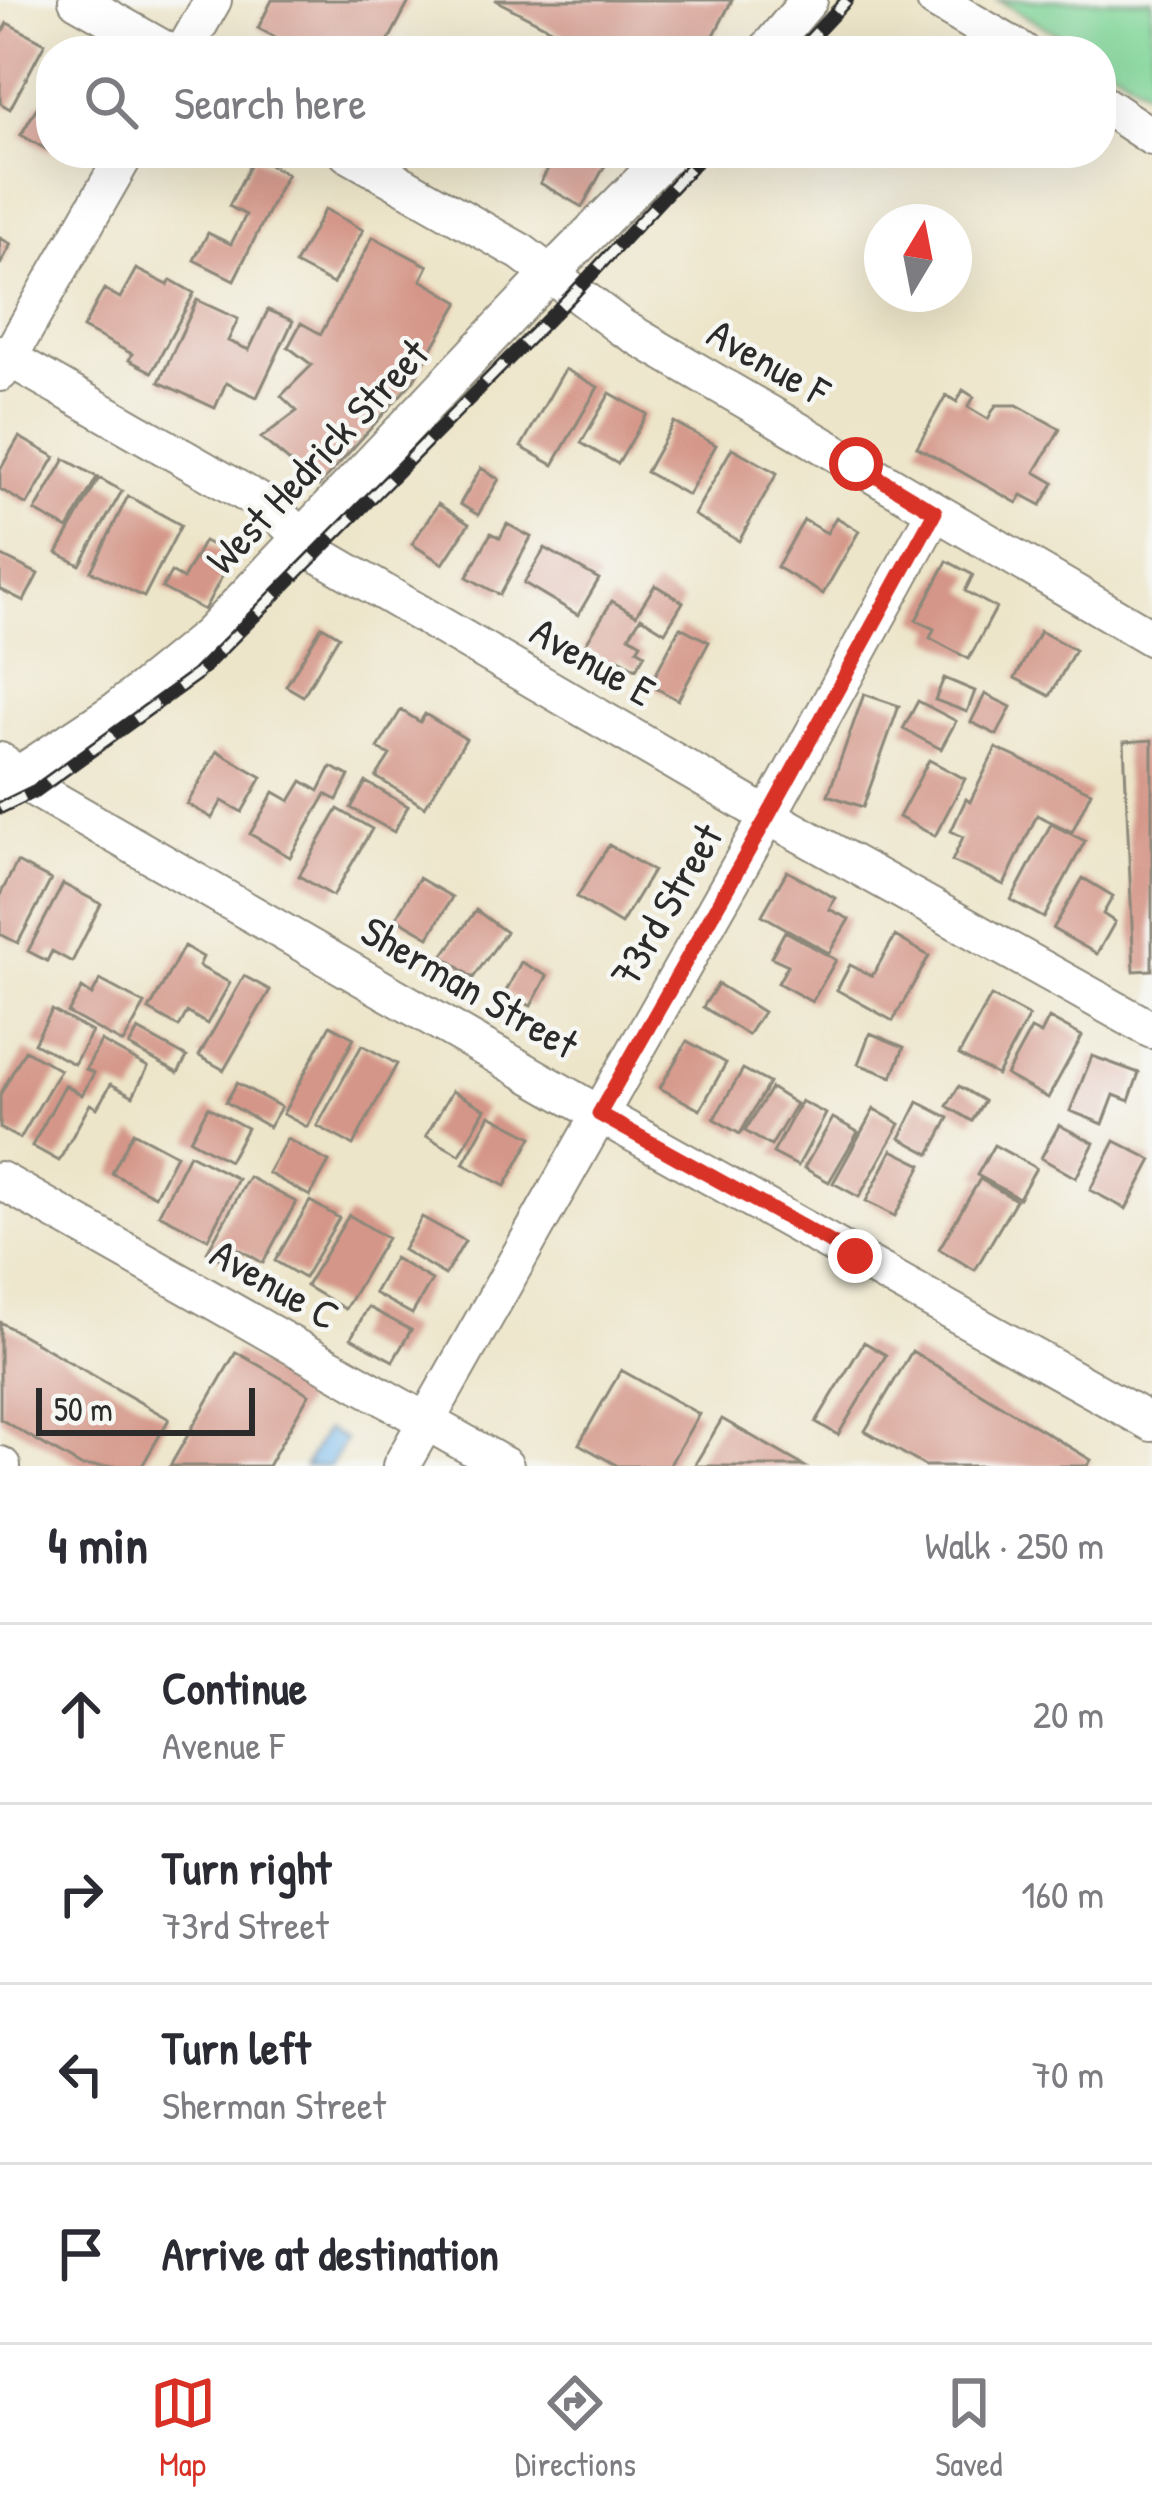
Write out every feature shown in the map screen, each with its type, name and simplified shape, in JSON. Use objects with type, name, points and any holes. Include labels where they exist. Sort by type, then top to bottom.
[{"type":"street","points":[[77,0],[141,36]]},
{"type":"street","points":[[193,36],[213,0]]},
{"type":"street","points":[[779,36],[809,0]]},
{"type":"street","points":[[935,0],[996,36]]},
{"type":"street","points":[[1116,113],[1152,137]]},
{"type":"street","points":[[3,361],[117,168]]},
{"type":"street","name":"Avenue F","points":[[374,168],[521,251],[621,327],[1152,638]]},
{"type":"street","name":"West Hedrick Street","points":[[6,773],[118,709],[208,636],[654,168]]},
{"type":"street","name":"Avenue E","points":[[3,361],[271,508],[319,554],[768,816],[1152,1030]]},
{"type":"street","name":"73rd Street","points":[[401,1466],[935,512]]},
{"type":"street","name":"Sherman Street","points":[[6,773],[599,1114],[1152,1423]]},
{"type":"street","name":"Avenue C","points":[[0,1180],[505,1466]]},
{"type":"green space","points":[[998,0],[1152,0],[1152,95],[1116,70],[1116,36],[1061,36]]},
{"type":"water","points":[[326,1429],[345,1440],[330,1466],[305,1466]]},
{"type":"building","points":[[272,0],[410,0],[391,36],[273,36],[258,28]]},
{"type":"building","points":[[495,0],[732,0],[714,36],[564,36]]},
{"type":"building","points":[[7,23],[36,38],[36,60],[10,109],[0,103],[0,37]]},
{"type":"building","points":[[36,109],[36,144],[21,135]]},
{"type":"building","points":[[248,168],[275,168],[287,174],[234,280],[194,260],[208,233],[231,244],[246,215],[229,206]]},
{"type":"building","points":[[548,168],[604,168],[582,207],[540,183]]},
{"type":"building","points":[[325,209],[363,230],[333,284],[295,264]]},
{"type":"building","points":[[373,237],[428,266],[421,280],[459,302],[413,381],[319,486],[261,438],[297,411],[281,396],[312,365],[288,347],[301,323],[321,334]]},
{"type":"building","points":[[0,238],[11,244],[0,265]]},
{"type":"building","points":[[136,269],[194,293],[152,372],[129,360],[132,354],[83,328],[104,289],[120,298]]},
{"type":"building","points":[[197,300],[238,319],[228,341],[249,350],[268,310],[293,321],[257,397],[226,383],[215,408],[159,382]]},
{"type":"building","points":[[565,369],[598,387],[553,465],[521,447]]},
{"type":"building","points":[[963,390],[974,397],[968,407],[988,419],[996,405],[1017,405],[1060,429],[1035,472],[1054,483],[1041,505],[1022,495],[1017,503],[917,447],[946,395],[957,402]]},
{"type":"building","points":[[610,393],[647,414],[618,464],[581,443]]},
{"type":"building","points":[[674,422],[716,445],[688,495],[646,472]]},
{"type":"building","points":[[19,437],[55,457],[27,505],[0,489],[0,470]]},
{"type":"building","points":[[732,448],[777,473],[739,541],[694,515]]},
{"type":"building","points":[[65,459],[97,477],[68,529],[35,511]]},
{"type":"building","points":[[481,468],[499,479],[478,515],[460,504]]},
{"type":"building","points":[[99,478],[122,491],[80,565],[57,553]]},
{"type":"building","points":[[128,496],[181,525],[144,597],[91,571]]},
{"type":"building","points":[[438,504],[469,524],[443,564],[412,544]]},
{"type":"building","points":[[836,517],[859,531],[823,594],[777,567],[804,520],[827,533]]},
{"type":"building","points":[[507,524],[531,537],[500,595],[467,577],[491,533],[500,538]]},
{"type":"building","points":[[204,541],[233,556],[204,610],[162,588],[171,572],[183,579]]},
{"type":"building","points":[[545,548],[599,579],[578,615],[524,583]]},
{"type":"building","points":[[0,555],[38,574],[24,601],[0,589]]},
{"type":"building","points":[[947,561],[973,575],[965,591],[996,608],[969,659],[930,638],[934,629],[916,620]]},
{"type":"building","points":[[655,585],[683,602],[665,632],[641,617],[629,636],[641,643],[637,649],[645,654],[636,669],[618,658],[613,666],[583,648],[612,601],[636,615]]},
{"type":"building","points":[[322,626],[339,636],[303,696],[286,686]]},
{"type":"building","points":[[680,627],[709,642],[678,700],[650,685]]},
{"type":"building","points":[[1040,631],[1075,650],[1050,696],[1015,678]]},
{"type":"building","points":[[944,678],[975,691],[967,712],[935,700]]},
{"type":"building","points":[[864,694],[899,706],[863,807],[828,795]]},
{"type":"building","points":[[985,694],[1011,707],[997,735],[971,722]]},
{"type":"building","points":[[918,701],[956,721],[941,749],[903,729]]},
{"type":"building","points":[[401,710],[420,722],[425,714],[466,739],[425,807],[376,777],[390,755],[378,748]]},
{"type":"building","points":[[1152,740],[1152,970],[1134,971],[1124,742]]},
{"type":"building","points":[[996,748],[1091,792],[1072,832],[1037,815],[1004,885],[952,861],[963,837],[951,831]]},
{"type":"building","points":[[217,751],[262,777],[242,812],[222,801],[212,818],[187,804]]},
{"type":"building","points":[[929,760],[965,779],[935,836],[899,817]]},
{"type":"building","points":[[331,767],[349,776],[337,800],[326,794],[290,857],[250,834],[274,792],[290,801],[302,781],[319,791]]},
{"type":"building","points":[[366,782],[408,806],[394,832],[351,808]]},
{"type":"building","points":[[338,809],[372,829],[333,896],[299,876]]},
{"type":"building","points":[[1051,824],[1085,841],[1044,918],[1011,900]]},
{"type":"building","points":[[609,845],[653,871],[621,924],[577,897]]},
{"type":"building","points":[[17,862],[51,880],[18,943],[0,934],[0,895]]},
{"type":"building","points":[[787,871],[835,898],[829,909],[849,919],[829,953],[762,915]]},
{"type":"building","points":[[419,878],[452,897],[429,937],[396,918]]},
{"type":"building","points":[[1083,878],[1113,896],[1103,914],[1115,922],[1097,954],[1053,929]]},
{"type":"building","points":[[63,884],[101,904],[72,962],[52,951],[47,961],[28,951]]},
{"type":"building","points":[[476,910],[506,932],[473,978],[443,956]]},
{"type":"building","points":[[785,931],[836,960],[812,1002],[778,983],[788,965],[771,957]]},
{"type":"building","points":[[895,936],[929,956],[893,1021],[837,990],[850,965],[872,976]]},
{"type":"building","points":[[184,946],[203,957],[199,966],[230,983],[207,1024],[187,1012],[179,1027],[149,1010]]},
{"type":"building","points":[[521,962],[547,976],[531,1006],[505,993]]},
{"type":"building","points":[[244,976],[270,990],[224,1070],[199,1056]]},
{"type":"building","points":[[100,980],[145,1004],[123,1043],[68,1013],[82,988],[92,995]]},
{"type":"building","points":[[718,984],[763,1012],[748,1035],[703,1007]]},
{"type":"building","points":[[991,996],[1029,1016],[997,1075],[959,1055]]},
{"type":"building","points":[[52,1010],[92,1032],[74,1064],[34,1043]]},
{"type":"building","points":[[1049,1018],[1082,1036],[1048,1098],[1006,1075],[1031,1029],[1041,1034]]},
{"type":"building","points":[[330,1025],[354,1038],[307,1127],[283,1114]]},
{"type":"building","points":[[138,1030],[187,1057],[178,1073],[129,1046]]},
{"type":"building","points":[[870,1033],[904,1047],[892,1077],[858,1064]]},
{"type":"building","points":[[101,1041],[148,1067],[133,1096],[111,1084],[97,1108],[90,1104],[59,1161],[32,1146],[65,1085],[82,1095],[94,1073],[86,1069]]},
{"type":"building","points":[[687,1041],[726,1063],[700,1110],[660,1088]]},
{"type":"building","points":[[362,1045],[397,1064],[353,1145],[317,1126]]},
{"type":"building","points":[[25,1050],[60,1070],[20,1139],[0,1128],[0,1095]]},
{"type":"building","points":[[1092,1056],[1139,1073],[1129,1101],[1114,1095],[1103,1124],[1070,1111]]},
{"type":"building","points":[[743,1069],[769,1083],[740,1134],[714,1119]]},
{"type":"building","points":[[237,1083],[281,1107],[269,1127],[226,1102]]},
{"type":"building","points":[[959,1086],[984,1101],[972,1121],[947,1106]]},
{"type":"building","points":[[771,1088],[796,1104],[771,1146],[745,1131]]},
{"type":"building","points":[[452,1091],[485,1109],[460,1155],[426,1136]]},
{"type":"building","points":[[801,1101],[826,1114],[798,1166],[773,1153]]},
{"type":"building","points":[[918,1102],[949,1118],[930,1154],[900,1138]]},
{"type":"building","points":[[208,1107],[247,1128],[229,1161],[190,1140]]},
{"type":"building","points":[[874,1109],[900,1124],[859,1197],[833,1183]]},
{"type":"building","points":[[490,1115],[532,1137],[505,1186],[463,1164]]},
{"type":"building","points":[[833,1118],[858,1132],[829,1182],[804,1168]]},
{"type":"building","points":[[1059,1125],[1094,1143],[1076,1178],[1041,1158]]},
{"type":"building","points":[[133,1132],[176,1155],[155,1196],[112,1173]]},
{"type":"building","points":[[287,1139],[329,1162],[310,1196],[268,1173]]},
{"type":"building","points":[[1115,1141],[1152,1160],[1126,1209],[1090,1190]]},
{"type":"building","points":[[994,1145],[1036,1168],[1019,1198],[977,1175]]},
{"type":"building","points":[[892,1150],[922,1165],[895,1216],[866,1201]]},
{"type":"building","points":[[189,1154],[238,1179],[208,1239],[159,1214]]},
{"type":"building","points":[[249,1177],[296,1202],[263,1263],[232,1245],[224,1261],[207,1252]]},
{"type":"building","points":[[980,1179],[1016,1200],[975,1270],[939,1249]]},
{"type":"building","points":[[310,1201],[339,1218],[304,1278],[275,1261]]},
{"type":"building","points":[[349,1215],[387,1238],[345,1309],[306,1286]]},
{"type":"building","points":[[422,1217],[465,1241],[445,1275],[403,1250]]},
{"type":"building","points":[[394,1258],[432,1280],[412,1314],[374,1293]]},
{"type":"building","points":[[368,1307],[411,1330],[393,1361],[351,1338]]},
{"type":"building","points":[[0,1322],[169,1419],[142,1466],[81,1466],[0,1419]]},
{"type":"building","points":[[864,1342],[886,1355],[838,1435],[816,1422]]},
{"type":"building","points":[[912,1351],[1091,1460],[1087,1466],[925,1466],[865,1431]]},
{"type":"building","points":[[236,1352],[309,1394],[268,1466],[170,1466]]},
{"type":"building","points":[[621,1370],[699,1414],[669,1466],[618,1466],[579,1444]]},
{"type":"building","points":[[722,1419],[804,1466],[694,1466]]},
{"type":"railway","points":[[813,36],[847,0]]},
{"type":"railway","points":[[0,808],[37,790],[196,675],[575,292],[690,168]]},
{"type":"route","points":[[855,1256],[599,1114],[935,512],[856,464]]}]
